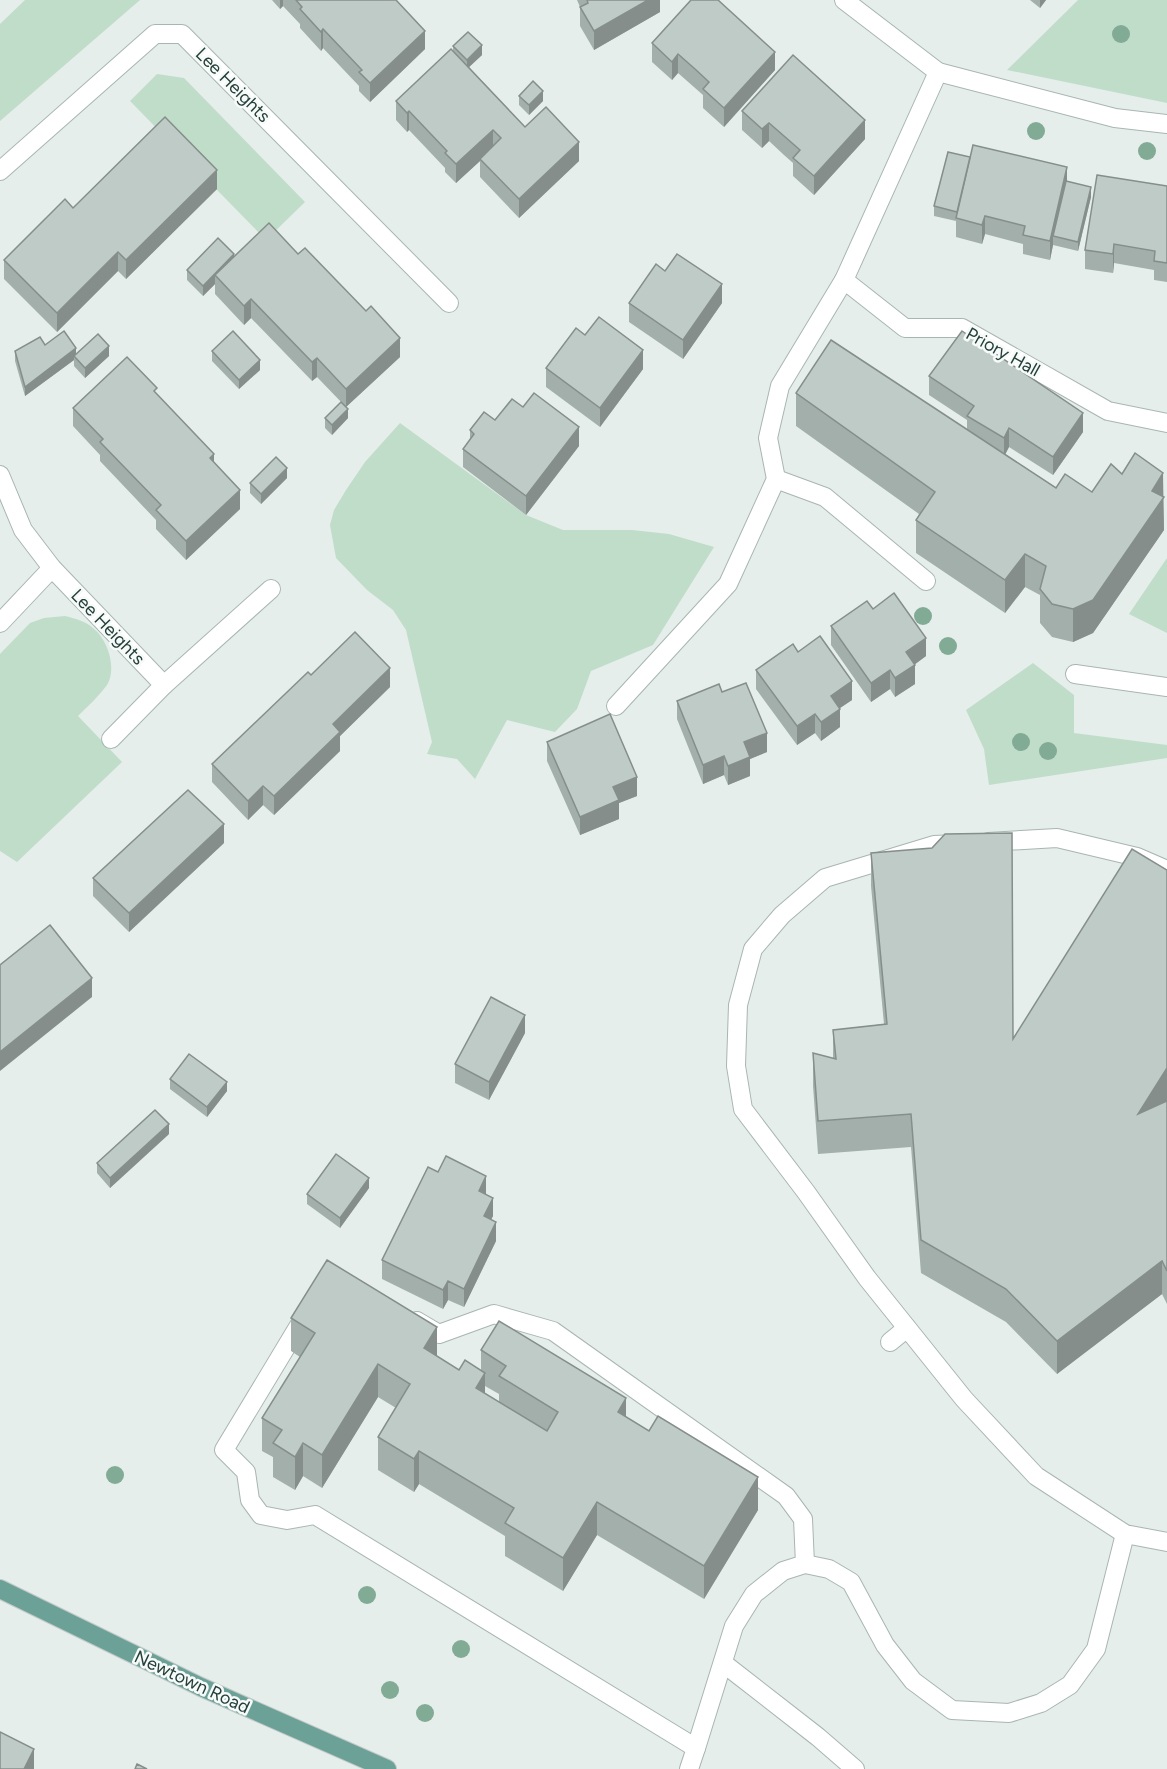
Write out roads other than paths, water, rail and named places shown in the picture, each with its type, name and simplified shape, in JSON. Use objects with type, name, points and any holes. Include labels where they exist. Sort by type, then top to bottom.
[{"type":"main road","name":"Newtown Road","points":[[0,1589],[201,1687],[387,1769]]},
{"type":"street","points":[[844,0],[938,72],[1115,118],[1167,124]]},
{"type":"street","name":"Lee Heights","points":[[0,171],[154,34],[182,34],[449,303]]},
{"type":"street","points":[[616,706],[728,584],[776,479],[768,438],[780,386],[844,280],[938,72]]},
{"type":"street","name":"Priory Hall","points":[[844,280],[905,328],[962,328],[1108,411],[1167,423]]},
{"type":"street","name":"Lee Heights","points":[[0,475],[24,531],[52,568],[164,685]]},
{"type":"street","points":[[776,479],[825,497],[926,581]]},
{"type":"street","points":[[0,622],[52,568]]},
{"type":"street","points":[[111,739],[164,685],[271,589]]},
{"type":"street","points":[[1075,674],[1167,687]]},
{"type":"street","points":[[1167,870],[1137,857],[1057,838],[934,845],[825,878],[782,915],[753,950],[738,1005],[736,1066],[743,1109],[867,1278],[964,1399],[1036,1476],[1125,1534],[1167,1542]]},
{"type":"street","points":[[314,1302],[224,1450],[246,1472],[250,1500],[261,1515],[287,1520],[315,1515],[696,1748]]},
{"type":"street","points":[[400,1312],[440,1334],[494,1314],[553,1330],[786,1496],[802,1519],[805,1564]]},
{"type":"street","points":[[890,1342],[907,1328]]},
{"type":"street","points":[[689,1769],[734,1626],[753,1594],[783,1571],[805,1564],[829,1569],[850,1582],[885,1645],[913,1681],[952,1710],[1009,1713],[1041,1703],[1070,1685],[1096,1649],[1125,1534]]},
{"type":"street","points":[[723,1663],[855,1769]]}]
